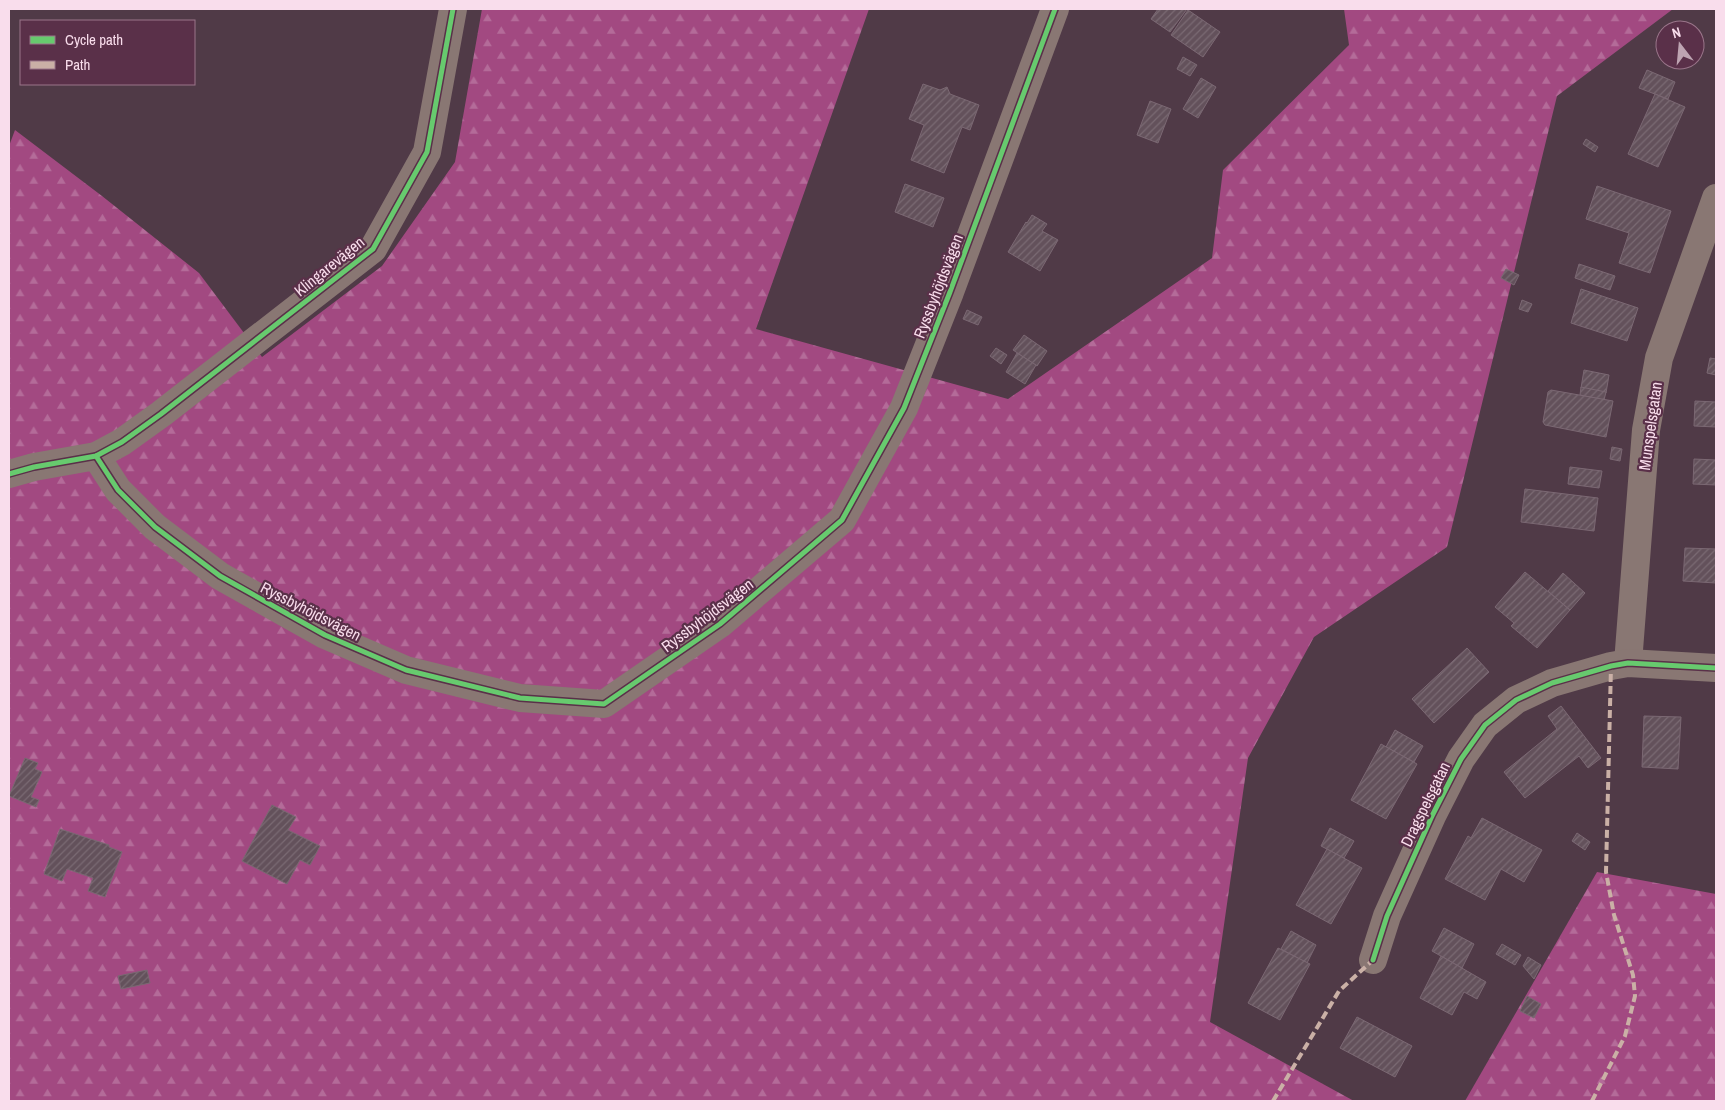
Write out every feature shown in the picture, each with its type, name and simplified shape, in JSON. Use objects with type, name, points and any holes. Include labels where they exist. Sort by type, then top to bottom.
[{"type":"street","name":"Klingarevägen","points":[[9,474],[34,466],[96,456],[122,442],[161,414],[373,248],[427,152],[453,9]]},
{"type":"street","name":"Ryssbyhöjdsvägen","points":[[96,456],[118,490],[155,527],[220,576],[325,635],[406,670],[520,698],[604,704],[720,624],[842,520],[904,408],[950,292],[1055,9]]},
{"type":"street","name":"Munspelsgatan","points":[[1628,663],[1646,430],[1659,358],[1716,198]]},
{"type":"street","name":"Dragspelsgatan","points":[[1373,960],[1387,916],[1432,816],[1461,759],[1485,725],[1516,700],[1552,683],[1628,663],[1716,668]]},
{"type":"green space","points":[[482,9],[869,9],[756,329],[1008,399],[1212,258],[1223,170],[1349,45],[1344,9],[1673,9],[1658,20],[1655,20],[1655,22],[1557,96],[1447,547],[1314,637],[1248,758],[1210,1022],[1354,1101],[9,1101],[9,146],[15,130],[199,273],[262,357],[382,266],[455,162]]},
{"type":"green space","points":[[1597,872],[1716,894],[1716,1101],[1465,1101]]},
{"type":"building","points":[[1158,9],[1187,9],[1170,32],[1151,19]]},
{"type":"building","points":[[1188,10],[1220,32],[1203,57],[1171,35]]},
{"type":"building","points":[[1183,57],[1197,65],[1190,76],[1177,69]]},
{"type":"building","points":[[1647,70],[1675,82],[1668,99],[1639,88]]},
{"type":"building","points":[[1201,78],[1216,87],[1198,118],[1183,109]]},
{"type":"building","points":[[923,84],[940,90],[947,87],[950,94],[979,105],[970,130],[962,127],[944,173],[911,160],[924,125],[909,119]]},
{"type":"building","points":[[1655,94],[1685,107],[1658,167],[1628,154]]},
{"type":"building","points":[[1150,101],[1171,109],[1158,143],[1137,135]]},
{"type":"building","points":[[1586,139],[1598,147],[1595,152],[1583,144]]},
{"type":"building","points":[[905,184],[944,198],[933,227],[895,212]]},
{"type":"building","points":[[1597,186],[1671,211],[1650,273],[1619,263],[1629,233],[1586,219]]},
{"type":"building","points":[[1032,215],[1047,224],[1042,231],[1058,240],[1040,271],[1008,252]]},
{"type":"building","points":[[1579,264],[1615,276],[1610,290],[1575,278]]},
{"type":"building","points":[[1506,269],[1519,275],[1514,285],[1501,278]]},
{"type":"building","points":[[1581,289],[1638,308],[1627,341],[1571,323]]},
{"type":"building","points":[[1522,300],[1532,304],[1528,312],[1519,309]]},
{"type":"building","points":[[967,310],[982,317],[978,325],[963,319]]},
{"type":"building","points":[[1024,335],[1047,351],[1037,366],[1013,350]]},
{"type":"building","points":[[996,348],[1007,355],[1001,364],[990,356]]},
{"type":"building","points":[[1017,353],[1036,365],[1025,384],[1006,372]]},
{"type":"building","points":[[1710,358],[1716,359],[1716,375],[1707,373]]},
{"type":"building","points":[[1584,370],[1609,375],[1606,393],[1581,388]]},
{"type":"building","points":[[1581,387],[1606,392],[1604,400],[1580,395]]},
{"type":"building","points":[[1551,390],[1613,401],[1606,437],[1545,425],[1543,422],[1548,392]]},
{"type":"building","points":[[1695,401],[1716,402],[1716,427],[1694,426]]},
{"type":"building","points":[[1612,447],[1622,449],[1620,461],[1610,459]]},
{"type":"building","points":[[1694,459],[1716,460],[1716,485],[1693,484]]},
{"type":"building","points":[[1570,467],[1602,471],[1599,488],[1568,484]]},
{"type":"building","points":[[1525,489],[1598,498],[1594,531],[1521,522]]},
{"type":"building","points":[[1685,548],[1716,549],[1716,583],[1683,581]]},
{"type":"building","points":[[1525,572],[1570,610],[1537,648],[1511,626],[1514,623],[1495,607]]},
{"type":"building","points":[[1563,573],[1585,593],[1570,610],[1548,591]]},
{"type":"building","points":[[1467,648],[1489,672],[1434,723],[1412,699]]},
{"type":"building","points":[[1561,706],[1601,758],[1588,768],[1579,756],[1525,798],[1504,772],[1557,729],[1548,716]]},
{"type":"building","points":[[1644,716],[1681,717],[1678,769],[1642,767]]},
{"type":"building","points":[[1395,730],[1423,746],[1414,762],[1386,747]]},
{"type":"building","points":[[1381,744],[1417,764],[1386,819],[1351,800]]},
{"type":"building","points":[[25,758],[38,763],[35,769],[42,772],[31,797],[39,800],[36,807],[9,796]]},
{"type":"building","points":[[272,805],[296,817],[288,830],[320,846],[310,865],[300,860],[287,884],[242,861]]},
{"type":"building","points":[[1482,818],[1542,850],[1524,882],[1501,869],[1485,900],[1445,879],[1468,836],[1471,838]]},
{"type":"building","points":[[1330,828],[1354,841],[1344,858],[1321,846]]},
{"type":"building","points":[[60,829],[109,845],[109,847],[122,852],[105,897],[88,891],[93,878],[67,869],[62,881],[44,874]]},
{"type":"building","points":[[1577,833],[1590,842],[1585,850],[1572,841]]},
{"type":"building","points":[[1327,849],[1362,868],[1331,924],[1296,905]]},
{"type":"building","points":[[1444,928],[1474,944],[1462,968],[1432,951]]},
{"type":"building","points":[[1291,931],[1316,945],[1307,963],[1281,949]]},
{"type":"building","points":[[1502,944],[1521,955],[1515,965],[1496,954]]},
{"type":"building","points":[[1278,948],[1310,964],[1280,1020],[1248,1003]]},
{"type":"building","points":[[1441,956],[1486,982],[1477,999],[1464,992],[1452,1015],[1420,998]]},
{"type":"building","points":[[1528,957],[1541,965],[1534,979],[1523,966]]},
{"type":"building","points":[[147,970],[150,983],[121,989],[118,976]]},
{"type":"building","points":[[1527,996],[1541,1004],[1534,1018],[1520,1011]]},
{"type":"building","points":[[1357,1017],[1412,1046],[1395,1077],[1340,1048]]},
{"type":"marked path","points":[[1592,1101],[1625,1036],[1635,996],[1633,975],[1614,915],[1606,872],[1611,666]]},
{"type":"marked path","points":[[1273,1101],[1339,991],[1373,960]]},
{"type":"cycle path","points":[[9,474],[34,467],[96,456],[122,442],[161,414],[373,249],[427,152],[453,9]]},
{"type":"cycle path","points":[[96,456],[118,490],[155,527],[220,576],[325,635],[406,670],[520,698],[604,704],[720,624],[842,520],[904,408],[950,292],[1055,9]]},
{"type":"cycle path","points":[[1373,960],[1387,916],[1432,816],[1461,759],[1485,725],[1516,700],[1552,683],[1611,666],[1628,663],[1716,668]]}]
